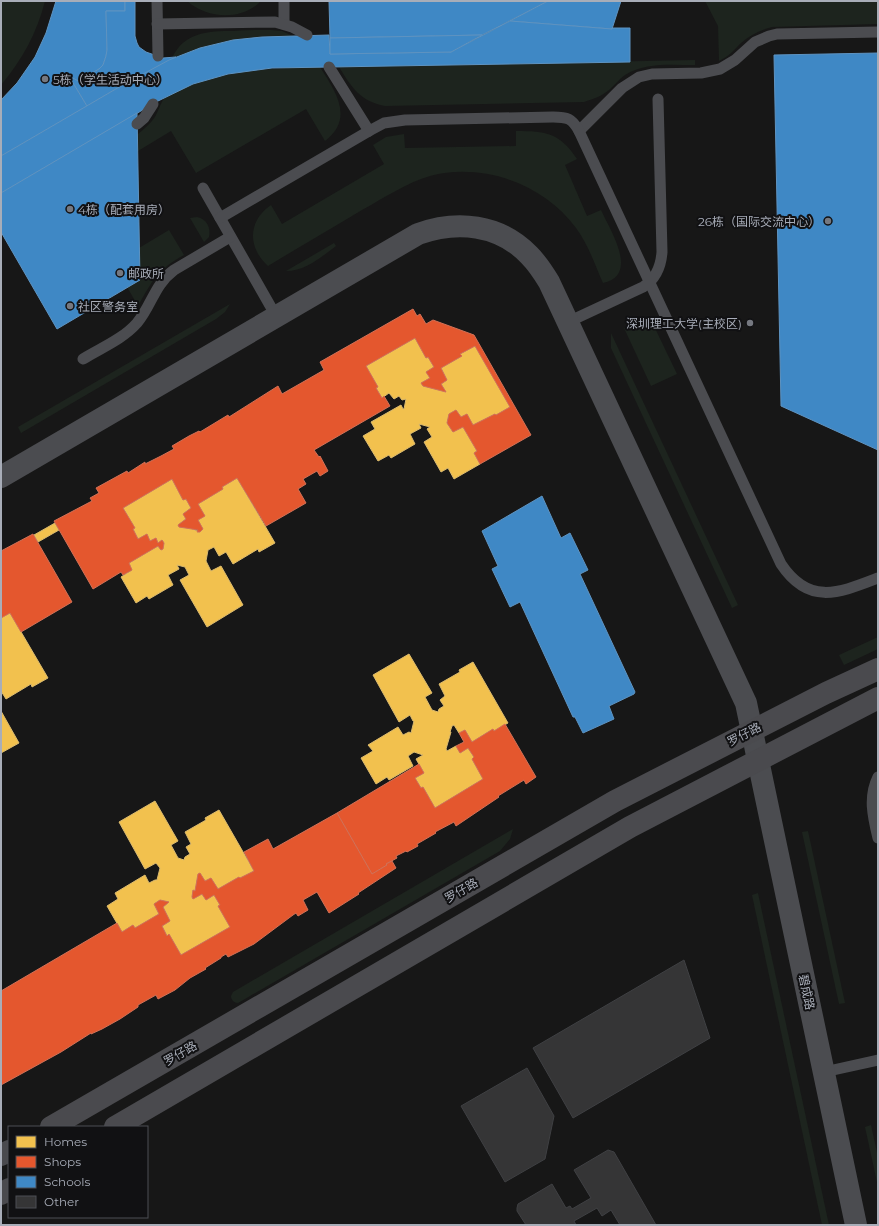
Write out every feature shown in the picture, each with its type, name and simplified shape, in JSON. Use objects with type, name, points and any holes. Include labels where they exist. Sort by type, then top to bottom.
[{"type":"main road","name":"罗仔路","points":[[53,1126],[615,801],[752,730],[878,669]]},
{"type":"main road","points":[[117,1126],[630,827],[758,759],[878,698]]},
{"type":"street","name":"碧成路","points":[[1,477],[418,234],[440,228],[463,226],[477,227],[498,234],[528,254],[536,262],[549,282],[746,703],[856,1225]]},
{"type":"lane","points":[[157,1],[158,56]]},
{"type":"lane","points":[[284,1],[284,24]]},
{"type":"lane","points":[[157,24],[263,22],[284,24],[300,30],[307,35]]},
{"type":"lane","points":[[580,131],[622,88],[639,77],[652,74],[701,73],[720,69],[736,60],[755,42],[777,34],[878,32]]},
{"type":"lane","points":[[329,67],[369,131]]},
{"type":"lane","points":[[568,322],[638,290],[650,282],[658,270],[662,252],[658,98]]},
{"type":"lane","points":[[137,124],[144,118],[153,104]]},
{"type":"lane","points":[[220,218],[369,131],[397,120],[553,117],[570,119],[580,131],[741,481],[781,564],[793,579],[808,588],[823,592],[831,593],[848,590],[878,578]]},
{"type":"lane","points":[[203,188],[276,316]]},
{"type":"lane","points":[[83,358],[129,331],[138,322],[160,283],[167,275],[230,236]]},
{"type":"lane","points":[[878,777],[872,794],[872,809],[878,838]]},
{"type":"lane","points":[[824,1072],[878,1060]]},
{"type":"shaded area","points":[[1,1],[45,1],[38,24],[28,46],[16,66],[1,85]]},
{"type":"shaded area","points":[[187,1],[261,1],[244,12],[235,15],[224,15],[204,11]]},
{"type":"shaded area","points":[[705,1],[878,1],[878,24],[772,27],[759,31],[748,38],[719,61],[718,26]]},
{"type":"shaded area","points":[[282,31],[293,36],[238,39],[172,58],[177,49],[183,43],[198,35],[215,32]]},
{"type":"shaded area","points":[[695,60],[695,65],[659,65],[633,71],[623,77],[603,94],[584,102],[385,106],[376,104],[363,97],[348,81],[339,67]]},
{"type":"shaded area","points":[[320,67],[336,95],[341,114],[339,123],[334,132],[325,141],[306,109],[196,173],[171,131],[138,151],[138,134],[155,117],[166,96],[173,92],[202,81],[235,73],[269,69]]},
{"type":"shaded area","points":[[516,131],[536,132],[551,135],[565,144],[577,159],[565,165],[587,216],[601,210],[615,240],[621,262],[620,271],[614,278],[603,283],[591,255],[576,228],[563,213],[547,199],[511,180],[471,172],[450,172],[430,176],[412,183],[362,210],[268,266],[256,251],[253,234],[254,226],[263,211],[271,205],[282,224],[384,164],[373,145],[386,137],[404,134],[405,148],[516,146]]},
{"type":"shaded area","points":[[197,217],[206,222],[209,227],[209,237],[204,242],[190,218]]},
{"type":"shaded area","points":[[169,230],[184,255],[168,265],[156,276],[138,306],[127,287],[140,280],[139,248]]},
{"type":"shaded area","points":[[334,243],[336,246],[313,263],[300,269],[286,271]]},
{"type":"shaded area","points":[[230,304],[225,312],[216,319],[21,433],[18,427]]},
{"type":"shaded area","points":[[647,317],[652,322],[677,374],[651,386],[624,328]]},
{"type":"shaded area","points":[[611,333],[738,605],[732,608],[611,348]]},
{"type":"shaded area","points":[[878,637],[878,649],[844,665],[839,655]]},
{"type":"shaded area","points":[[513,829],[510,839],[500,851],[238,1003],[232,1000],[231,996],[233,992]]},
{"type":"shaded area","points":[[808,831],[845,1003],[839,1004],[802,832]]},
{"type":"shaded area","points":[[758,893],[829,1225],[822,1225],[752,895]]},
{"type":"shaded area","points":[[871,1125],[878,1157],[878,1187],[865,1127]]},
{"type":"building: Homes","points":[[415,338],[426,358],[428,357],[434,367],[426,372],[430,378],[421,383],[423,386],[446,392],[441,384],[447,380],[441,368],[462,356],[460,354],[475,346],[510,407],[473,425],[467,414],[461,417],[456,410],[449,414],[447,423],[453,432],[463,427],[477,451],[474,453],[480,464],[454,479],[448,468],[441,472],[424,442],[432,437],[427,429],[430,427],[419,424],[421,428],[410,434],[415,444],[391,458],[389,455],[378,461],[363,436],[375,429],[371,422],[401,405],[404,409],[406,399],[402,400],[399,396],[394,399],[389,393],[382,398],[376,388],[378,387],[366,366]]},
{"type":"building: Homes","points":[[237,478],[275,543],[259,552],[258,549],[233,564],[226,552],[219,556],[214,547],[208,550],[206,561],[211,571],[221,566],[243,605],[207,627],[180,580],[189,575],[185,567],[177,565],[179,569],[168,575],[173,585],[149,599],[147,596],[136,603],[121,577],[132,570],[129,563],[158,546],[161,550],[163,549],[164,543],[162,540],[158,543],[156,538],[150,541],[147,534],[138,539],[133,529],[135,528],[123,508],[172,479],[183,500],[186,499],[191,508],[183,514],[186,519],[178,525],[179,527],[187,527],[200,532],[203,529],[198,520],[205,516],[198,504],[223,489],[222,487]]},
{"type":"building: Homes","points":[[55,523],[59,530],[38,542],[34,535]]},
{"type":"building: Homes","points":[[10,613],[48,678],[32,687],[31,684],[6,699],[1,691],[1,618]]},
{"type":"building: Homes","points":[[409,654],[432,693],[425,697],[432,710],[438,712],[439,709],[444,706],[440,700],[445,696],[439,684],[460,672],[459,670],[473,662],[508,723],[494,731],[493,729],[472,742],[465,730],[459,733],[454,725],[452,726],[446,749],[447,751],[456,746],[460,753],[468,748],[474,757],[472,759],[483,779],[435,808],[423,787],[421,788],[415,778],[424,773],[416,759],[423,755],[414,752],[408,756],[413,766],[389,780],[387,777],[376,784],[361,758],[373,751],[368,745],[398,727],[403,735],[409,732],[411,733],[414,721],[410,715],[399,722],[373,675]]},
{"type":"building: Homes","points":[[1,711],[19,743],[1,753]]},
{"type":"building: Homes","points":[[155,801],[178,841],[171,845],[178,858],[184,860],[185,857],[190,854],[186,847],[191,844],[185,832],[206,820],[205,818],[219,810],[254,871],[240,878],[239,877],[218,889],[211,878],[205,881],[200,873],[198,874],[195,891],[193,890],[193,899],[202,894],[206,900],[214,895],[220,905],[218,906],[230,927],[181,955],[169,934],[167,936],[162,926],[170,921],[163,907],[169,902],[160,900],[154,904],[159,914],[135,928],[133,925],[122,932],[107,906],[118,899],[115,893],[145,875],[149,883],[157,880],[160,868],[156,863],[145,869],[119,822]]},
{"type":"building: Shops","points":[[413,309],[417,316],[420,314],[426,324],[433,320],[474,335],[531,435],[480,464],[474,453],[477,451],[463,427],[453,432],[447,423],[449,414],[456,410],[461,417],[467,414],[473,425],[510,407],[475,346],[460,354],[462,356],[441,368],[447,380],[441,384],[446,392],[423,386],[421,383],[430,378],[426,372],[434,367],[428,357],[426,358],[415,338],[366,366],[378,387],[376,388],[382,398],[384,396],[390,406],[314,450],[319,457],[320,456],[328,471],[320,476],[317,471],[303,479],[306,484],[298,489],[306,503],[266,526],[237,478],[222,487],[223,489],[198,504],[205,516],[198,520],[203,529],[200,532],[197,532],[198,530],[179,527],[178,525],[186,519],[183,514],[191,508],[186,499],[183,500],[172,479],[123,508],[135,528],[133,529],[138,539],[147,534],[150,541],[156,538],[158,543],[162,540],[164,543],[163,549],[161,550],[158,546],[129,563],[132,570],[123,575],[121,572],[93,589],[54,521],[92,501],[90,498],[99,493],[96,488],[127,471],[128,473],[145,462],[145,464],[174,449],[172,446],[199,431],[200,432],[228,415],[229,417],[278,386],[282,394],[324,370],[320,362]]},
{"type":"building: Shops","points":[[33,534],[72,602],[21,632],[10,613],[1,618],[1,551]]},
{"type":"building: Shops","points":[[505,724],[536,777],[526,784],[524,780],[498,796],[499,797],[456,826],[454,822],[435,832],[436,833],[417,844],[418,846],[396,856],[397,858],[372,874],[337,813],[419,764],[424,773],[415,778],[421,788],[423,787],[435,808],[483,779],[472,759],[474,757],[468,748],[460,753],[456,746],[464,742],[459,733],[465,730],[472,742],[493,729],[494,731]]},
{"type":"building: Shops","points":[[337,813],[372,874],[392,861],[396,868],[329,913],[317,892],[303,900],[308,910],[298,916],[296,913],[254,944],[228,957],[226,954],[175,990],[158,999],[156,995],[138,1005],[138,1007],[120,1019],[91,1033],[61,1052],[1,1085],[1,991],[117,923],[122,932],[133,925],[135,928],[159,914],[154,904],[160,900],[169,902],[163,907],[170,921],[162,926],[167,936],[169,934],[181,955],[230,927],[218,906],[220,905],[214,895],[206,900],[202,894],[193,899],[193,890],[195,891],[198,874],[200,873],[205,881],[211,878],[218,889],[239,877],[240,878],[254,871],[244,852],[268,839],[273,849]]},
{"type":"building: Schools","name":"5栋（学生活动中心）","points":[[56,1],[125,1],[125,11],[106,11],[107,50],[103,65],[99,69],[78,81],[69,76],[87,106],[1,156],[1,100],[17,83],[35,57],[46,33]]},
{"type":"building: Schools","points":[[125,1],[135,1],[135,36],[139,47],[146,52],[163,58],[176,57],[87,106],[69,76],[78,81],[99,69],[103,65],[107,50],[106,11],[125,11]]},
{"type":"building: Schools","points":[[329,1],[548,1],[482,35],[330,38]]},
{"type":"building: Schools","points":[[548,1],[621,1],[612,29],[510,21]]},
{"type":"building: Schools","points":[[510,21],[612,29],[630,28],[630,62],[272,68],[228,74],[193,84],[158,101],[1,193],[1,156],[121,86],[169,60],[200,48],[233,40],[262,37],[329,35],[330,54],[451,52]]},
{"type":"building: Schools","points":[[482,35],[451,52],[330,54],[330,38]]},
{"type":"building: Schools","name":"26栋（国际交流中心）","points":[[878,53],[878,450],[781,406],[774,55]]},
{"type":"building: Schools","name":"4栋（配套用房）","points":[[137,113],[140,280],[57,329],[1,232],[1,193]]},
{"type":"building: Schools","points":[[542,496],[561,538],[570,533],[588,570],[580,574],[635,692],[634,694],[609,706],[614,719],[583,733],[575,717],[573,717],[520,602],[510,607],[492,569],[498,566],[482,531]]},
{"type":"building: Other","points":[[684,960],[710,1038],[573,1118],[533,1048]]},
{"type":"building: Other","points":[[527,1068],[554,1116],[545,1159],[505,1182],[461,1106]]},
{"type":"building: Other","points":[[608,1150],[614,1152],[656,1225],[620,1225],[611,1210],[602,1216],[597,1208],[574,1221],[576,1225],[526,1225],[517,1211],[518,1204],[552,1184],[566,1208],[570,1206],[572,1209],[591,1198],[574,1170]]},
{"type":"place","name":"5栋（学生活动中心）","points":[[45,79]]},
{"type":"place","name":"4栋（配套用房）","points":[[70,209]]},
{"type":"place","name":"26栋（国际交流中心）","points":[[828,221]]},
{"type":"place","name":"邮政所","points":[[120,273]]},
{"type":"place","name":"社区警务室","points":[[70,306]]},
{"type":"place","name":"深圳理工大学(主校区)","points":[[750,323]]}]
